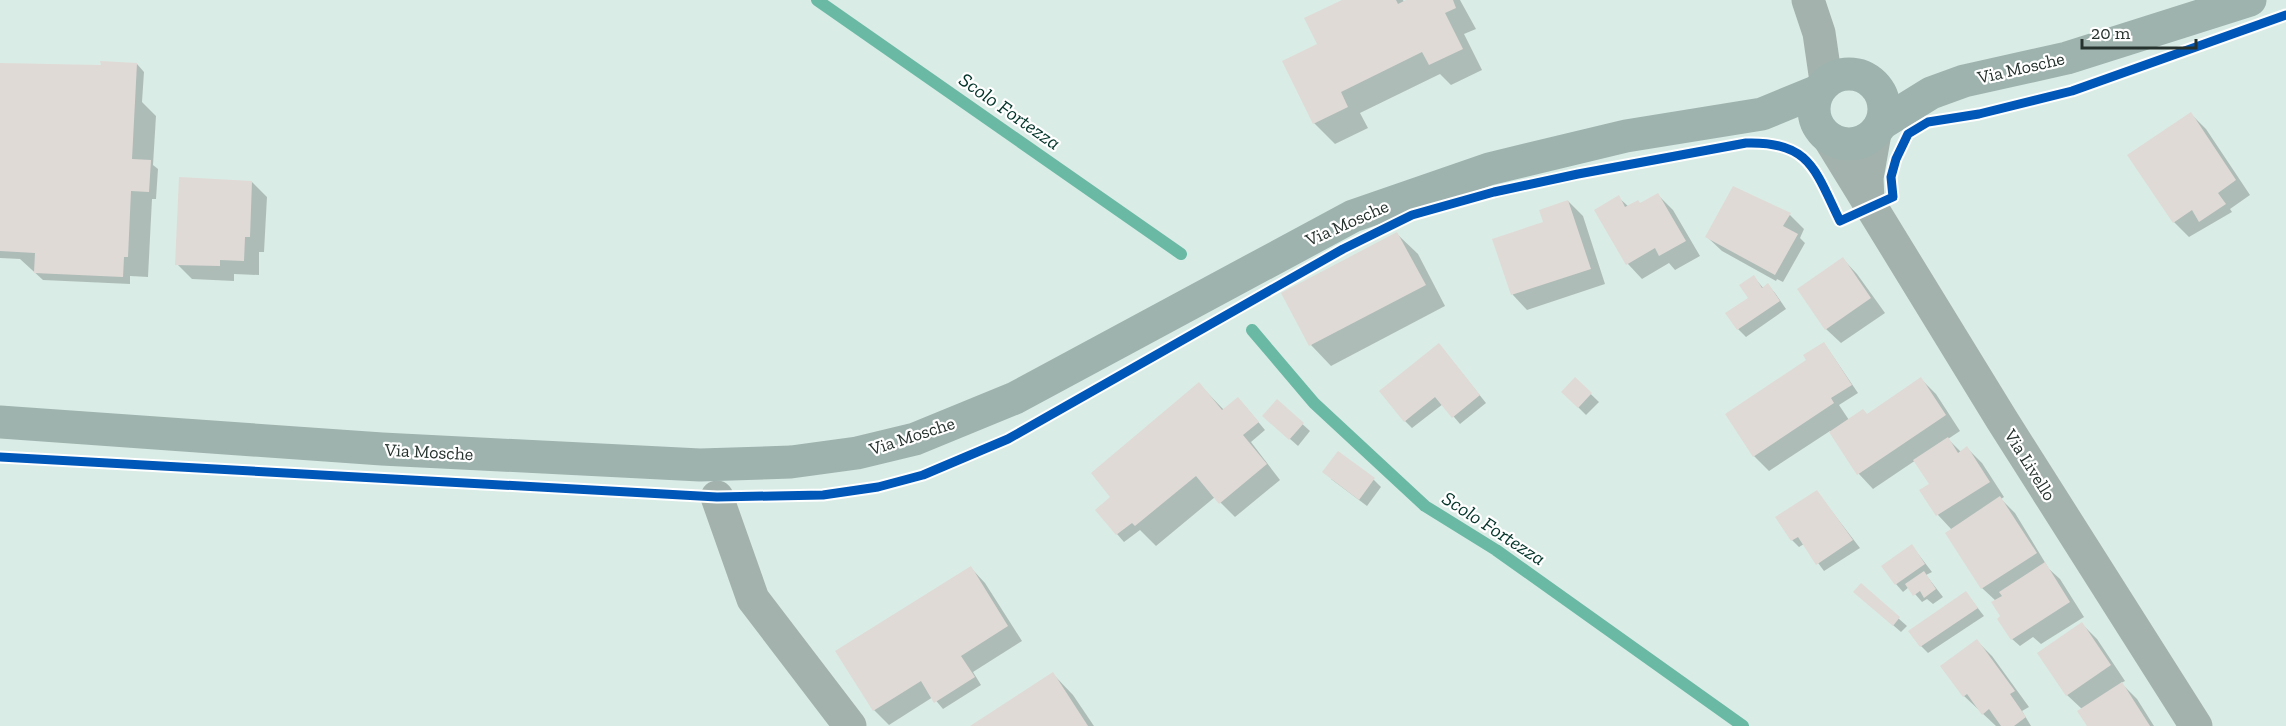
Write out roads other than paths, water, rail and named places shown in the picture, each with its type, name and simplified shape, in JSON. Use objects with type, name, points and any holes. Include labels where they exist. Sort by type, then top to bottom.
[{"type":"main road","name":"Via Mosche","points":[[1762,114],[1826,135],[1843,144],[1855,144],[1931,93],[1964,81],[2067,58],[2250,0]]},
{"type":"main road","name":"Via Mosche","points":[[0,422],[382,449],[700,465],[791,462],[857,453],[915,439],[1015,398],[1353,216],[1489,169],[1626,136],[1762,114],[1841,82],[1964,81]]},
{"type":"main road","points":[[1826,135],[1813,113],[1841,82],[1883,101],[1878,128]]},
{"type":"street","points":[[1808,0],[1819,33],[1841,82]]},
{"type":"street","points":[[1868,201],[1867,178],[1878,128]]},
{"type":"street","name":"Via Livello","points":[[1826,135],[2196,726]]},
{"type":"street","points":[[717,497],[753,599],[850,726]]},
{"type":"waterway","name":"Scolo Fortezza","points":[[817,0],[1181,254]]},
{"type":"waterway","name":"Scolo Fortezza","points":[[1252,330],[1314,403],[1425,506],[1496,550],[1743,726]]}]
